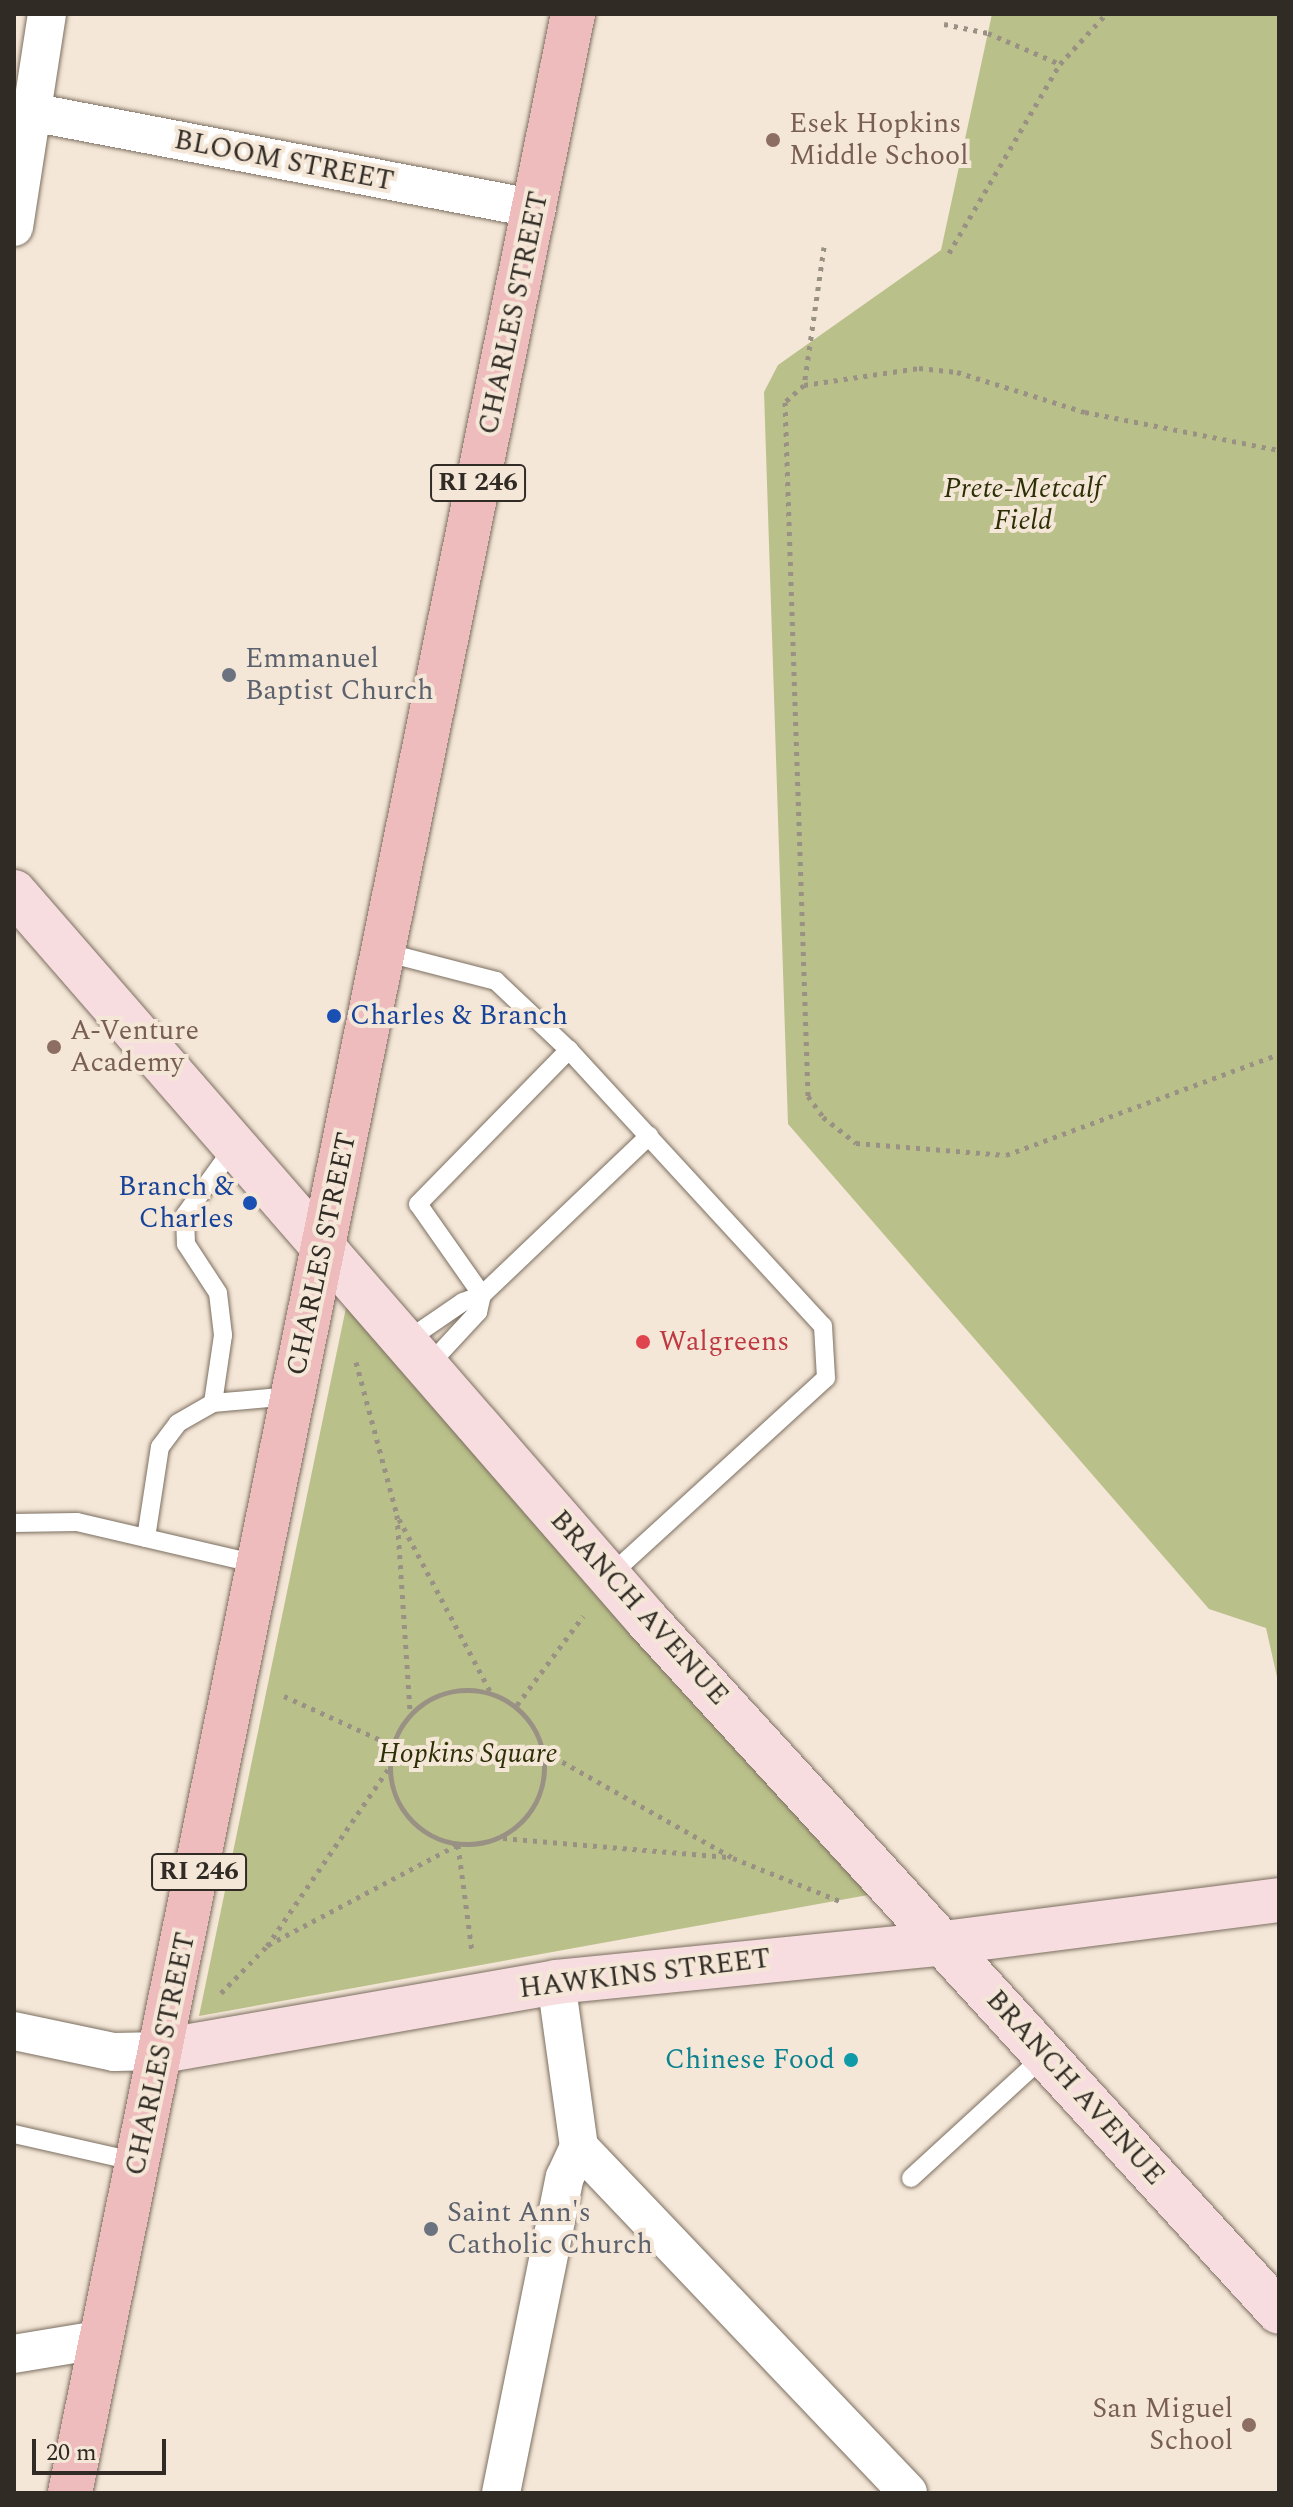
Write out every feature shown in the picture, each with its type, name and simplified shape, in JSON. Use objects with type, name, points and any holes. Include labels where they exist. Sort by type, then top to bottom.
[{"type":"main road","name":"CHARLES STREET","points":[[70,2493],[537,209],[573,14]]},
{"type":"main road","name":"BRANCH AVENUE","points":[[14,892],[609,1576],[1279,2312]]},
{"type":"main road","name":"HAWKINS STREET","points":[[162,2051],[556,1982],[944,1943],[1279,1900]]},
{"type":"street","points":[[14,227],[47,14]]},
{"type":"street","name":"BLOOM STREET","points":[[31,112],[537,209]]},
{"type":"street","points":[[501,2493],[563,2190],[579,2147],[556,1982]]},
{"type":"street","name":"HAWKINS STREET","points":[[14,2031],[114,2052],[162,2051]]},
{"type":"street","points":[[579,2147],[908,2493]]},
{"type":"street","points":[[14,2354],[99,2340]]},
{"type":"lane","points":[[384,952],[496,981],[569,1050],[823,1326],[826,1378],[609,1576]]},
{"type":"lane","points":[[417,1354],[478,1312],[482,1295],[418,1204],[569,1050]]},
{"type":"lane","points":[[417,1354],[463,1302],[482,1295],[649,1136]]},
{"type":"lane","points":[[213,1403],[223,1335],[218,1293],[186,1244],[185,1215],[234,1147]]},
{"type":"lane","points":[[146,1538],[160,1447],[178,1423],[213,1403],[292,1396]]},
{"type":"lane","points":[[14,1523],[77,1522],[258,1564]]},
{"type":"lane","points":[[911,2178],[1045,2055]]},
{"type":"lane","points":[[14,2134],[138,2162]]},
{"type":"path","points":[[949,253],[1060,64],[1106,14]]},
{"type":"path","points":[[944,24],[988,33],[1060,64]]},
{"type":"path","points":[[804,385],[824,247]]},
{"type":"path","points":[[1279,450],[1085,412],[957,372],[919,368],[804,385],[785,402],[808,1096],[823,1117],[856,1143],[1006,1155],[1279,1054]]},
{"type":"path","points":[[356,1362],[397,1515],[410,1712]]},
{"type":"path","points":[[397,1515],[490,1691]]},
{"type":"path","points":[[517,1705],[583,1616]]},
{"type":"path","points":[[458,1845],[423,1832],[399,1804],[389,1768],[392,1745],[410,1712],[447,1691],[490,1691],[517,1705],[535,1726],[545,1752],[538,1802],[502,1838]]},
{"type":"path","points":[[284,1696],[392,1745]]},
{"type":"path","points":[[545,1752],[733,1858],[840,1901]]},
{"type":"path","points":[[221,1993],[267,1946],[389,1768]]},
{"type":"path","points":[[267,1946],[458,1845],[502,1838],[733,1858]]},
{"type":"path","points":[[458,1845],[473,1956]]},
{"type":"green space","name":"Prete-Metcalf Field","points":[[992,14],[1279,14],[1279,1686],[1266,1628],[1209,1609],[788,1124],[764,392],[778,365],[941,250]]},
{"type":"green space","name":"Hopkins Square","points":[[348,1298],[868,1895],[199,2016]]},
{"type":"place","name":"Esek Hopkins Middle School","points":[[773,140]]},
{"type":"place","name":"Emmanuel Baptist Church","points":[[229,675]]},
{"type":"place","name":"Charles & Branch","points":[[334,1016]]},
{"type":"place","name":"A-Venture Academy","points":[[54,1047]]},
{"type":"place","name":"Branch & Charles","points":[[250,1203]]},
{"type":"place","name":"Walgreens","points":[[643,1342]]},
{"type":"place","name":"Chinese Food","points":[[851,2060]]},
{"type":"place","name":"Saint Ann's Catholic Church","points":[[431,2229]]},
{"type":"place","name":"San Miguel School","points":[[1249,2425]]}]
